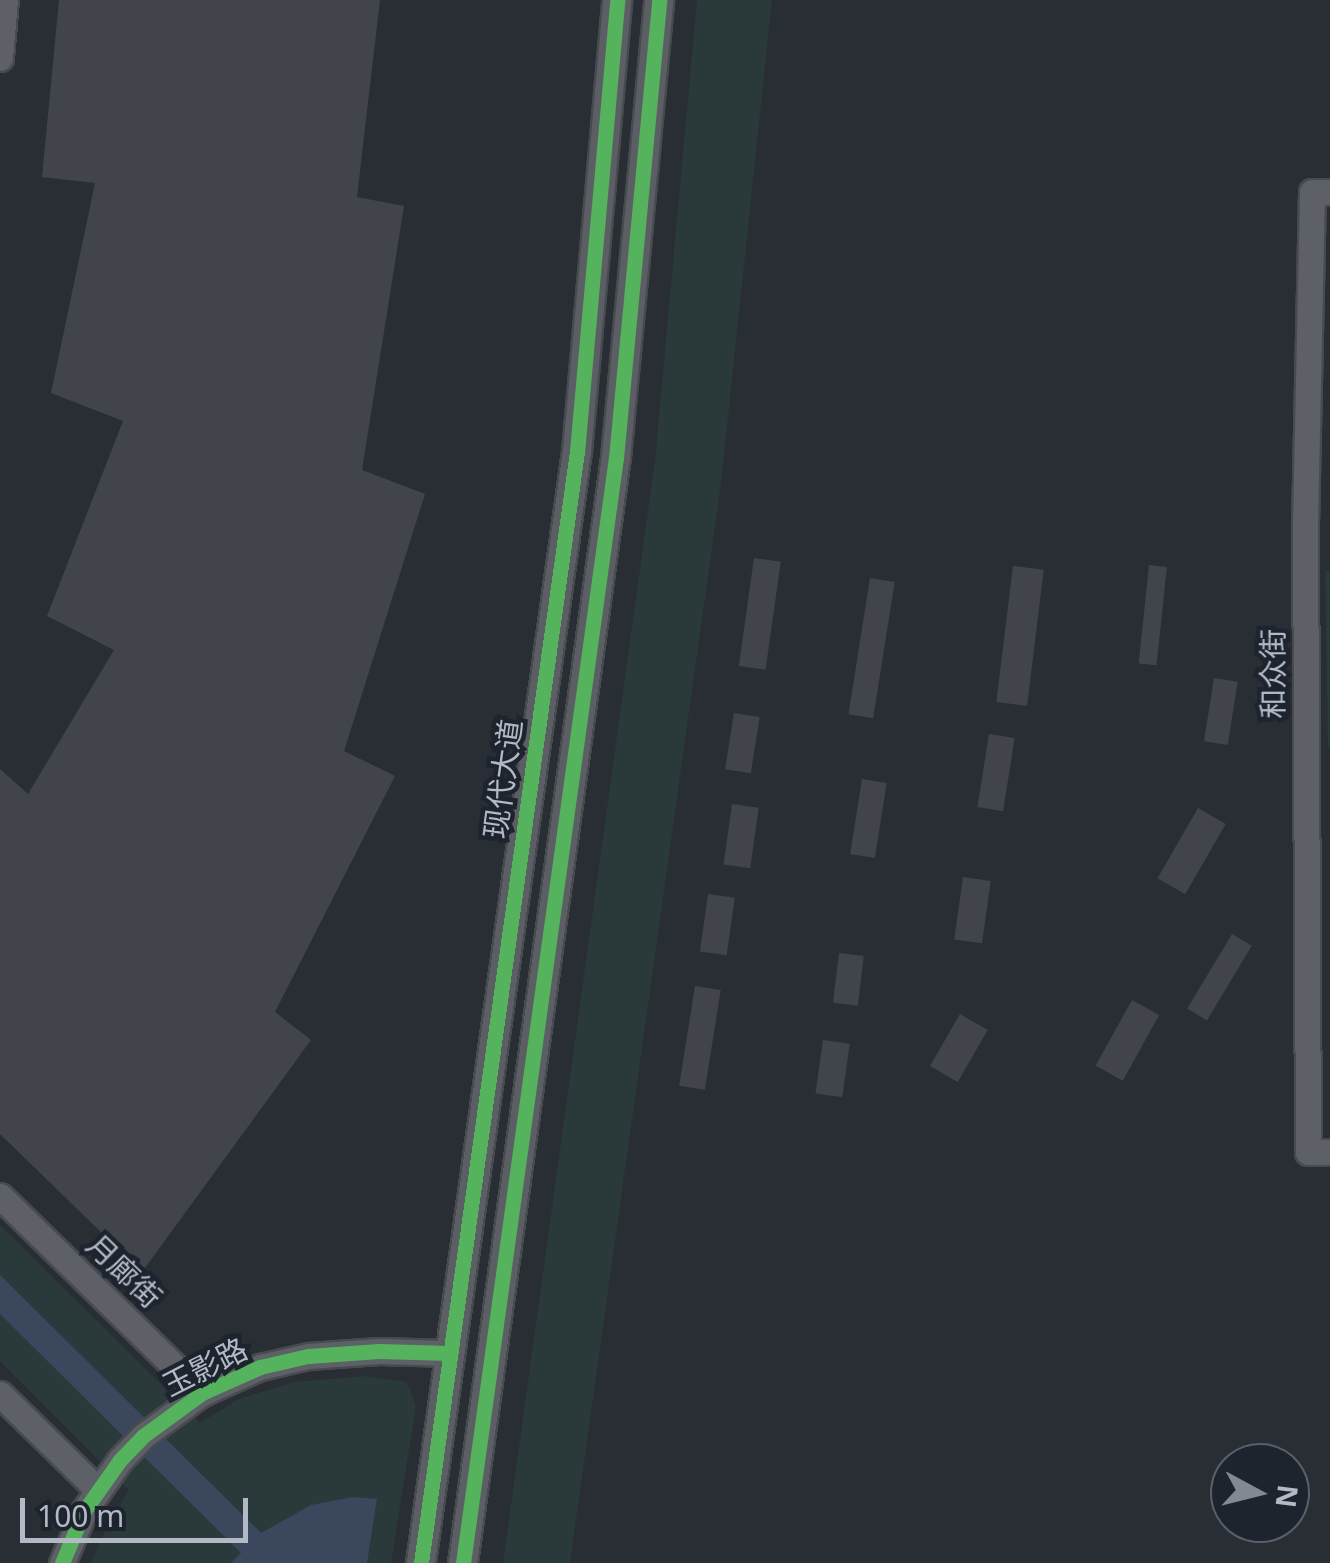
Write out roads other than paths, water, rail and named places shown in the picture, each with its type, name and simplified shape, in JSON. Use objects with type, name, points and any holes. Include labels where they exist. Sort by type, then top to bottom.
[{"type":"main road","name":"现代大道","points":[[421,1563],[577,452],[617,0]]},
{"type":"main road","points":[[463,1563],[616,458],[660,0]]},
{"type":"street","points":[[0,58],[5,0]]},
{"type":"street","name":"和众街","points":[[1330,192],[1312,192],[1305,519],[1308,1152],[1330,1152]]},
{"type":"street","name":"月廊街","points":[[0,1196],[202,1392]]},
{"type":"street","name":"玉影路","points":[[62,1563],[84,1510],[120,1460],[171,1413],[202,1392],[260,1367],[308,1356],[379,1351],[449,1353]]},
{"type":"street","points":[[0,1394],[98,1490]]},
{"type":"water","points":[[0,1275],[261,1533],[311,1505],[353,1497],[377,1499],[367,1563],[231,1563],[241,1553],[0,1314]]}]
